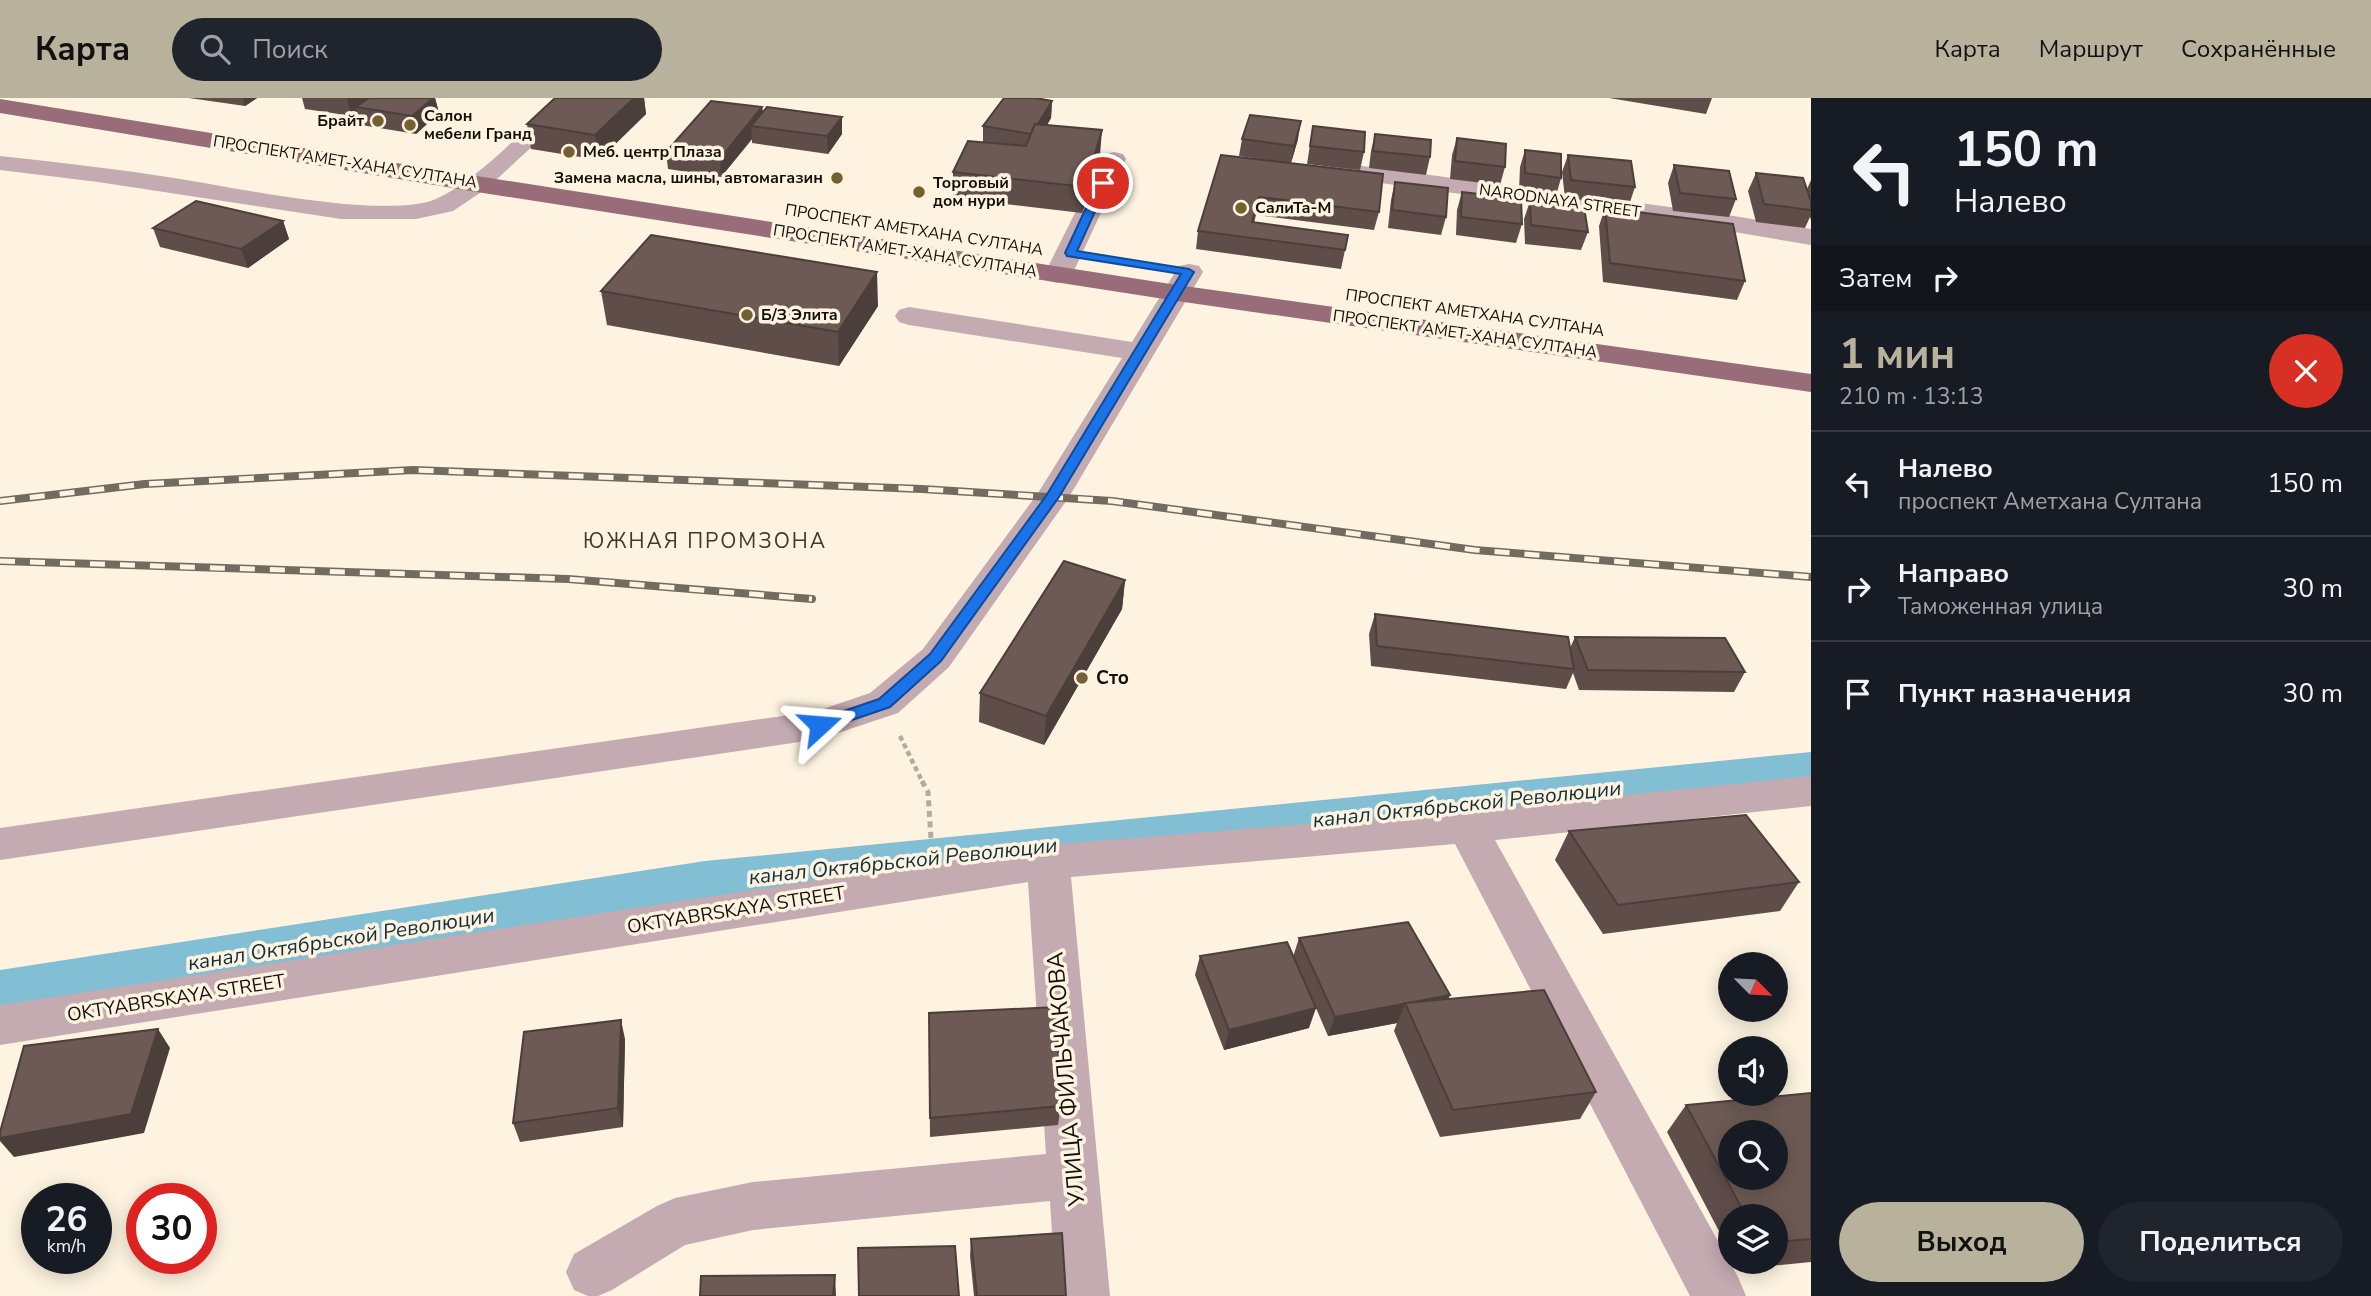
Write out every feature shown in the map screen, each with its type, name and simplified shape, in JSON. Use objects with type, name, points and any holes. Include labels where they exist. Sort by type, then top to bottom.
[{"type":"main road","points":[[59,98],[486,175]]},
{"type":"main road","name":"ПРОСПЕКТ АМЕТ-ХАНА СУЛТАНА","points":[[0,106],[486,175],[1811,383]]},
{"type":"main road","name":"ПРОСПЕКТ АМЕТХАНА СУЛТАНА","points":[[1183,283],[1811,361]]},
{"type":"street","points":[[0,163],[98,174],[341,211],[416,211],[444,205],[486,175],[573,98]]},
{"type":"street","points":[[1064,264],[1114,159]]},
{"type":"street","name":"NARODNAYA STREET","points":[[1310,167],[1722,222],[1811,237]]},
{"type":"street","points":[[0,844],[820,725],[884,703],[936,657],[1052,497],[1183,283]]},
{"type":"street","points":[[909,316],[1142,352]]},
{"type":"street","name":"OKTYABRSKAYA STREET","points":[[0,1025],[1048,862],[1467,827],[1811,791]]},
{"type":"street","points":[[1467,827],[1719,1296]]},
{"type":"street","name":"УЛИЦА ФИЛЬЧАКОВА","points":[[1048,862],[1083,1296]]},
{"type":"street","points":[[593,1272],[675,1223],[753,1206],[1074,1175]]},
{"type":"path","points":[[884,703],[928,792],[934,878]]},
{"type":"building","points":[[369,98],[433,98],[412,116],[356,107]]},
{"type":"building","points":[[555,98],[634,98],[595,135],[527,124]]},
{"type":"building","points":[[1004,98],[1052,101],[1031,134],[983,126]]},
{"type":"building","points":[[711,101],[762,107],[720,159],[666,152]]},
{"type":"building","points":[[767,107],[842,117],[827,136],[751,126]]},
{"type":"building","points":[[1250,115],[1301,121],[1294,146],[1242,139]]},
{"type":"building","points":[[1035,124],[1102,130],[1085,187],[953,172],[968,141],[1026,146]]},
{"type":"building","points":[[1313,126],[1365,132],[1364,152],[1310,146]]},
{"type":"building","points":[[1375,134],[1431,140],[1430,157],[1373,151]]},
{"type":"building","points":[[1457,138],[1506,144],[1505,167],[1455,161]]},
{"type":"building","points":[[1525,150],[1561,154],[1561,178],[1525,173]]},
{"type":"building","points":[[1221,155],[1383,174],[1379,212],[1259,197],[1252,222],[1348,235],[1345,250],[1198,231]]},
{"type":"building","points":[[1568,155],[1631,161],[1635,187],[1571,180]]},
{"type":"building","points":[[1674,165],[1729,171],[1736,199],[1680,193]]},
{"type":"building","points":[[1756,173],[1803,178],[1811,210],[1764,204]]},
{"type":"building","points":[[1395,182],[1448,188],[1446,217],[1392,210]]},
{"type":"building","points":[[1462,192],[1521,199],[1522,224],[1461,217]]},
{"type":"building","points":[[196,201],[283,221],[241,249],[153,228]]},
{"type":"building","points":[[1530,201],[1584,207],[1588,232],[1531,225]]},
{"type":"building","points":[[1605,208],[1733,224],[1745,281],[1610,263]]},
{"type":"building","points":[[651,235],[877,272],[838,332],[601,291]]},
{"type":"building","points":[[1064,561],[1125,580],[1046,716],[980,693]]},
{"type":"building","points":[[1375,614],[1568,637],[1574,669],[1377,646]]},
{"type":"building","points":[[1575,637],[1725,638],[1745,672],[1588,670]]},
{"type":"building","points":[[1746,815],[1799,882],[1618,905],[1569,831]]},
{"type":"building","points":[[1408,922],[1450,995],[1335,1017],[1299,938]]},
{"type":"building","points":[[1287,942],[1316,1008],[1229,1030],[1200,956]]},
{"type":"building","points":[[1544,990],[1596,1092],[1453,1110],[1405,1003]]},
{"type":"building","points":[[1056,1007],[1061,1106],[930,1118],[929,1013]]},
{"type":"building","points":[[621,1020],[618,1108],[513,1123],[524,1032]]},
{"type":"building","points":[[158,1029],[131,1114],[0,1138],[24,1046]]},
{"type":"building","points":[[1811,1093],[1811,1239],[1788,1241],[1788,1204],[1740,1204],[1732,1190],[1788,1190],[1788,1120],[1718,1120],[1718,1164],[1686,1105],[1718,1102],[1718,1106],[1788,1106],[1788,1095]]},
{"type":"building","points":[[1062,1233],[1066,1296],[977,1296],[971,1239]]},
{"type":"building","points":[[955,1246],[959,1296],[859,1296],[858,1248]]},
{"type":"building","points":[[835,1275],[833,1296],[700,1296],[701,1276]]},
{"type":"waterway","name":"канал Октябрьской Революции","points":[[0,993],[705,881],[1811,770]]},
{"type":"railway","points":[[0,501],[145,484],[413,470],[922,489],[1112,501],[1475,550],[1811,577]]},
{"type":"railway","points":[[0,561],[568,579],[812,599]]},
{"type":"place","name":"Брайт","points":[[378,121]]},
{"type":"place","name":"Салон мебели Гранд","points":[[410,125]]},
{"type":"place","name":"Меб. центр Плаза","points":[[569,152]]},
{"type":"place","name":"Замена масла, шины, автомагазин","points":[[837,178]]},
{"type":"place","name":"Торговый дом нури","points":[[919,192]]},
{"type":"place","name":"СалиТа-М","points":[[1241,208]]},
{"type":"place","name":"Б/З Элита","points":[[747,315]]},
{"type":"place","name":"Сто","points":[[1082,678]]},
{"type":"district","name":"ЮЖНАЯ ПРОМЗОНА","points":[[705,541]]},
{"type":"route","points":[[820,725],[884,703],[936,657],[1052,497],[1189,272],[1071,253],[1103,183]]}]
